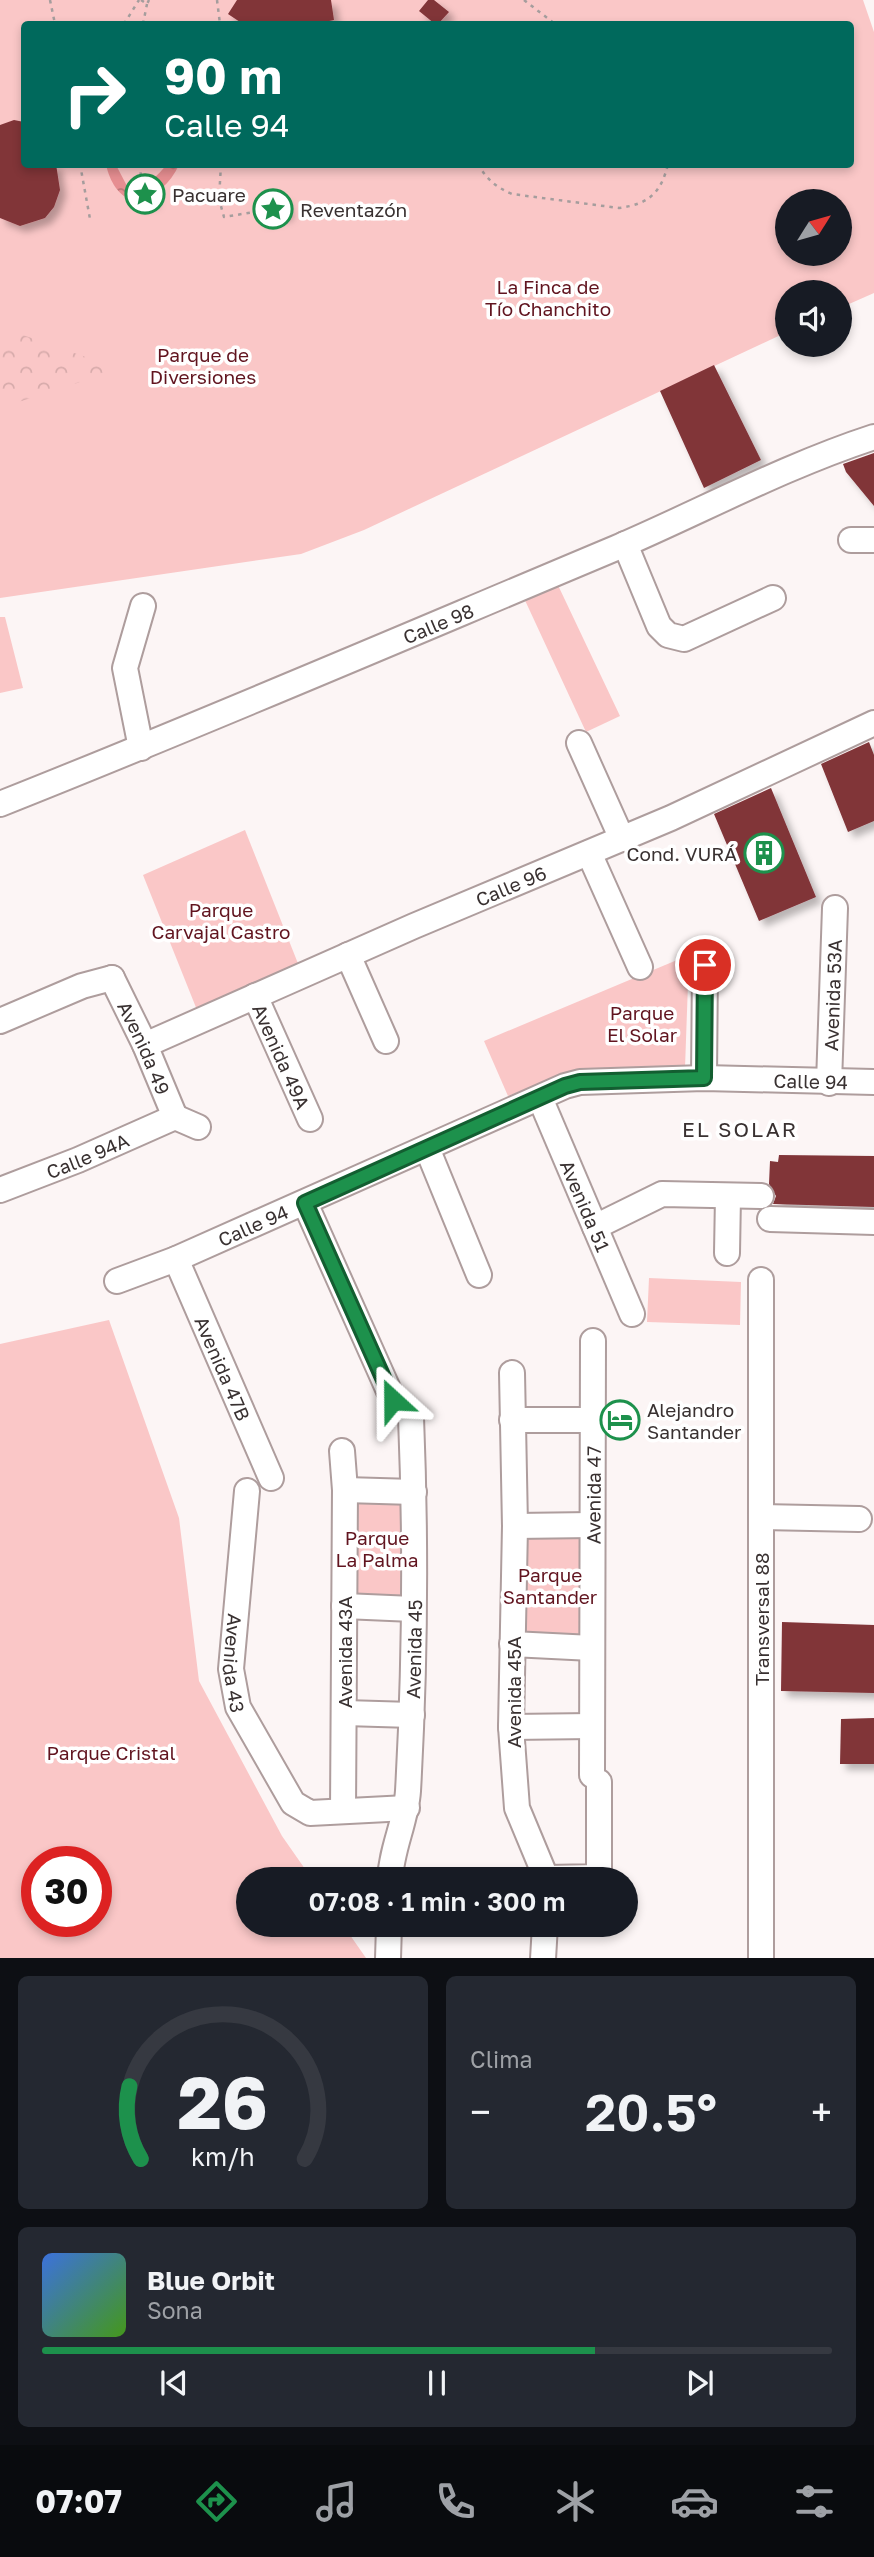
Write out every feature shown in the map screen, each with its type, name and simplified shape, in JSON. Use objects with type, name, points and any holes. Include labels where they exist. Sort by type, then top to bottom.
[{"type":"street","name":"Calle 98","points":[[0,804],[141,748],[625,544],[828,452],[874,437]]},
{"type":"street","points":[[625,544],[659,626],[668,635],[684,639],[773,598]]},
{"type":"street","points":[[141,748],[125,668],[144,606]]},
{"type":"street","name":"Calle 96","points":[[145,1045],[348,955],[622,839],[874,723]]},
{"type":"street","points":[[579,743],[622,839]]},
{"type":"street","points":[[589,853],[640,967]]},
{"type":"street","name":"Avenida 53A","points":[[829,1083],[835,908]]},
{"type":"street","points":[[348,955],[386,1041]]},
{"type":"street","points":[[704,1078],[705,965]]},
{"type":"street","name":"Avenida 49","points":[[0,1021],[82,986],[114,968],[175,1117]]},
{"type":"street","name":"Avenida 49A","points":[[255,996],[310,1119]]},
{"type":"street","name":"Calle 94","points":[[117,1281],[176,1259],[580,1082],[704,1078],[874,1082]]},
{"type":"street","name":"Avenida 51","points":[[540,1098],[632,1314]]},
{"type":"street","points":[[175,1117],[198,1127]]},
{"type":"street","name":"Calle 94A","points":[[0,1190],[78,1160],[175,1117]]},
{"type":"street","points":[[427,1149],[479,1275]]},
{"type":"street","points":[[595,1227],[662,1194],[729,1195],[765,1207],[874,1222]]},
{"type":"street","points":[[727,1253],[729,1195]]},
{"type":"street","points":[[305,1203],[393,1400]]},
{"type":"street","name":"Avenida 47B","points":[[176,1259],[271,1478]]},
{"type":"street","name":"Transversal 88","points":[[761,1280],[761,1958]]},
{"type":"street","name":"Avenida 47","points":[[593,1341],[592,1726],[599,1867]]},
{"type":"street","name":"Avenida 45A","points":[[512,1373],[515,1526],[511,1727],[517,1808],[542,1867]]},
{"type":"street","name":"Avenida 45","points":[[390,1867],[407,1808],[412,1715],[414,1492],[411,1417]]},
{"type":"street","points":[[512,1420],[592,1420]]},
{"type":"street","name":"Avenida 43A","points":[[342,1451],[345,1490],[343,1811]]},
{"type":"street","points":[[345,1490],[414,1492]]},
{"type":"street","name":"Avenida 43","points":[[247,1491],[231,1669],[238,1707],[293,1803],[310,1813],[343,1811]]},
{"type":"street","points":[[761,1517],[859,1518]]},
{"type":"street","points":[[515,1526],[592,1524]]},
{"type":"street","points":[[344,1606],[413,1609]]},
{"type":"street","points":[[512,1644],[592,1648]]},
{"type":"street","points":[[345,1713],[412,1715]]},
{"type":"street","points":[[511,1727],[592,1726]]},
{"type":"street","points":[[343,1811],[407,1808]]},
{"type":"street","points":[[388,1958],[389,1937]]},
{"type":"street","points":[[543,1958],[544,1937]]},
{"type":"path","points":[[51,0],[54,21]]},
{"type":"path","points":[[126,21],[140,0],[148,2],[144,21]]},
{"type":"path","points":[[217,0],[220,21]]},
{"type":"path","points":[[524,0],[551,21]]},
{"type":"path","points":[[81,168],[90,219]]},
{"type":"path","points":[[140,168],[143,187]]},
{"type":"path","points":[[221,168],[219,199],[224,217],[260,211]]},
{"type":"path","points":[[480,168],[497,188],[512,194],[619,208],[635,206],[648,199],[663,183],[667,168]]},
{"type":"green space","name":"Parque de Diversiones","points":[[0,0],[863,0],[874,32],[874,293],[852,303],[852,280],[775,280],[775,338],[364,530],[301,554],[0,598]]},
{"type":"green space","points":[[0,327],[120,369],[0,408]]},
{"type":"green space","points":[[556,581],[620,716],[586,732],[523,596]]},
{"type":"green space","points":[[0,617],[5,617],[23,688],[0,693]]},
{"type":"green space","name":"Parque Carvajal Castro","points":[[245,830],[299,966],[197,1010],[143,875]]},
{"type":"green space","name":"Parque El Solar","points":[[689,955],[685,1068],[573,1070],[508,1096],[484,1041]]},
{"type":"green space","points":[[649,1278],[741,1282],[740,1325],[647,1322]]},
{"type":"green space","name":"Parque Cristal","points":[[109,1320],[179,1518],[199,1681],[282,1836],[304,1867],[236,1867],[236,1937],[351,1937],[366,1958],[0,1958],[0,1344]]},
{"type":"green space","name":"Parque La Palma","points":[[350,1495],[403,1497],[403,1598],[351,1598]]},
{"type":"green space","name":"Parque Santander","points":[[520,1531],[579,1531],[579,1638],[520,1638]]},
{"type":"water","points":[[107,168],[118,168],[127,186],[138,187],[149,182],[164,168],[177,168],[162,188],[135,201],[124,196],[110,177]]},
{"type":"building","points":[[237,0],[331,0],[334,20],[238,21],[228,14]]},
{"type":"building","points":[[428,0],[434,0],[449,12],[441,21],[431,21],[419,11]]},
{"type":"building","points":[[14,120],[21,121],[21,168],[57,168],[60,190],[54,207],[45,218],[20,226],[0,218],[0,125]]},
{"type":"building","points":[[150,186],[154,201],[138,204],[135,189]]},
{"type":"building","points":[[284,196],[288,214],[261,220],[257,202]]},
{"type":"building","points":[[714,365],[761,460],[704,488],[660,391]]},
{"type":"building","points":[[874,453],[874,506],[846,472],[843,464]]},
{"type":"building","points":[[869,742],[874,755],[874,821],[848,832],[821,764]]},
{"type":"building","name":"Cond. VURÁ","points":[[771,788],[816,897],[759,921],[714,814]]},
{"type":"building","points":[[779,1155],[874,1156],[874,1207],[773,1204],[776,1196],[769,1184],[770,1161],[778,1162]]},
{"type":"building","points":[[782,1622],[874,1625],[874,1693],[781,1691]]},
{"type":"building","points":[[874,1718],[874,1764],[840,1764],[841,1719]]},
{"type":"place","name":"Pacuare","points":[[145,194]]},
{"type":"place","name":"Reventazón","points":[[273,209]]},
{"type":"place","name":"Cond. VURÁ","points":[[764,853]]},
{"type":"place","name":"Alejandro Santander","points":[[620,1420]]},
{"type":"district","name":"EL SOLAR","points":[[740,1129]]},
{"type":"route","points":[[393,1400],[305,1203],[565,1086],[580,1082],[704,1078],[705,965]]},
{"type":"park label","name":"La Finca de Tío Chanchito","points":[[548,297]]}]
